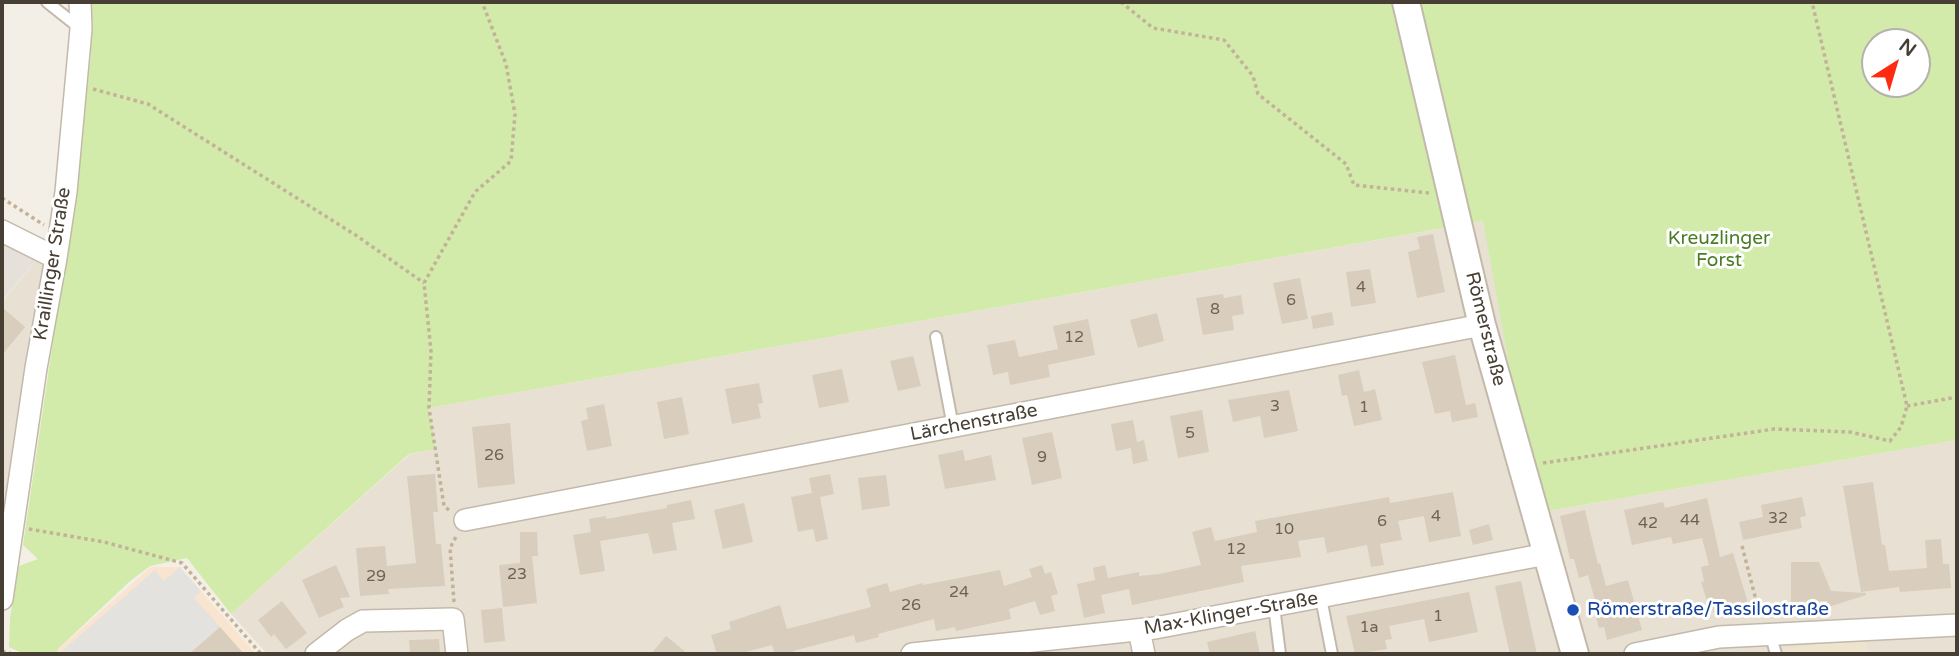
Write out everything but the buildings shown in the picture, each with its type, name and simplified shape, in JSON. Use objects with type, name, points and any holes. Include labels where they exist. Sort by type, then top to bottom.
[{"type":"street","name":"Kraillinger Straße","points":[[2,599],[8,521],[60,235],[77,84],[80,2]]},
{"type":"street","name":"Römerstraße","points":[[1406,2],[1482,325],[1575,654]]},
{"type":"street","points":[[2,231],[56,258]]},
{"type":"street","name":"Lärchenstraße","points":[[465,520],[1482,325]]},
{"type":"street","name":"Max-Klinger-Straße","points":[[913,654],[1139,630],[1546,554]]},
{"type":"street","points":[[316,654],[347,629],[363,621],[453,619],[457,654]]},
{"type":"street","points":[[1635,654],[1719,637],[1763,633],[1957,625]]},
{"type":"street","points":[[1139,630],[1144,654]]},
{"type":"lane","points":[[47,2],[81,29]]},
{"type":"lane","points":[[936,337],[953,427]]},
{"type":"lane","points":[[1321,598],[1332,654]]},
{"type":"lane","points":[[1274,606],[1280,654]]},
{"type":"lane","points":[[1763,633],[1776,654]]},
{"type":"path","points":[[453,619],[450,548],[465,520],[444,506],[429,408],[431,351],[424,283],[475,192],[511,161],[515,114],[513,101],[506,64],[482,2]]},
{"type":"path","points":[[1121,2],[1153,28],[1224,40],[1253,76],[1258,94],[1346,164],[1354,185],[1453,196]]},
{"type":"path","points":[[1521,466],[1774,429],[1850,432],[1890,441],[1901,427],[1907,406],[1812,2]]},
{"type":"path","points":[[77,84],[148,104],[357,236],[424,283]]},
{"type":"path","points":[[2,198],[60,235]]},
{"type":"path","points":[[1907,406],[1957,397]]},
{"type":"path","points":[[8,521],[104,542],[182,563],[261,654]]},
{"type":"path","points":[[1742,546],[1757,604],[1749,613],[1763,633]]},
{"type":"path","points":[[2,651],[12,654]]},
{"type":"shaded area","points":[[1484,221],[1536,513],[1957,440],[1957,654],[267,654],[231,614],[410,454],[436,449],[429,408]]},
{"type":"shaded area","points":[[2,223],[48,246],[2,301]]},
{"type":"shaded area","points":[[48,246],[2,540],[2,302]]},
{"type":"shaded area","points":[[151,567],[180,567],[256,654],[53,654]]},
{"type":"shaded area","points":[[180,567],[201,591],[194,598],[220,627],[189,654],[60,653],[155,570],[164,581]]},
{"type":"shaded area","points":[[1864,638],[1869,654],[1785,654],[1784,649]]},
{"type":"green space","name":"Kreuzlinger Forst","points":[[89,2],[1957,2],[1957,440],[1536,513],[1483,221],[429,408],[436,449],[409,454],[231,614],[187,558],[150,566],[129,582],[57,650],[58,654],[24,654],[9,647],[10,618],[19,566],[38,559],[23,545],[71,219],[91,56]]},
{"type":"place","name":"Römerstraße/Tassilostraße","points":[[1573,610]]}]
